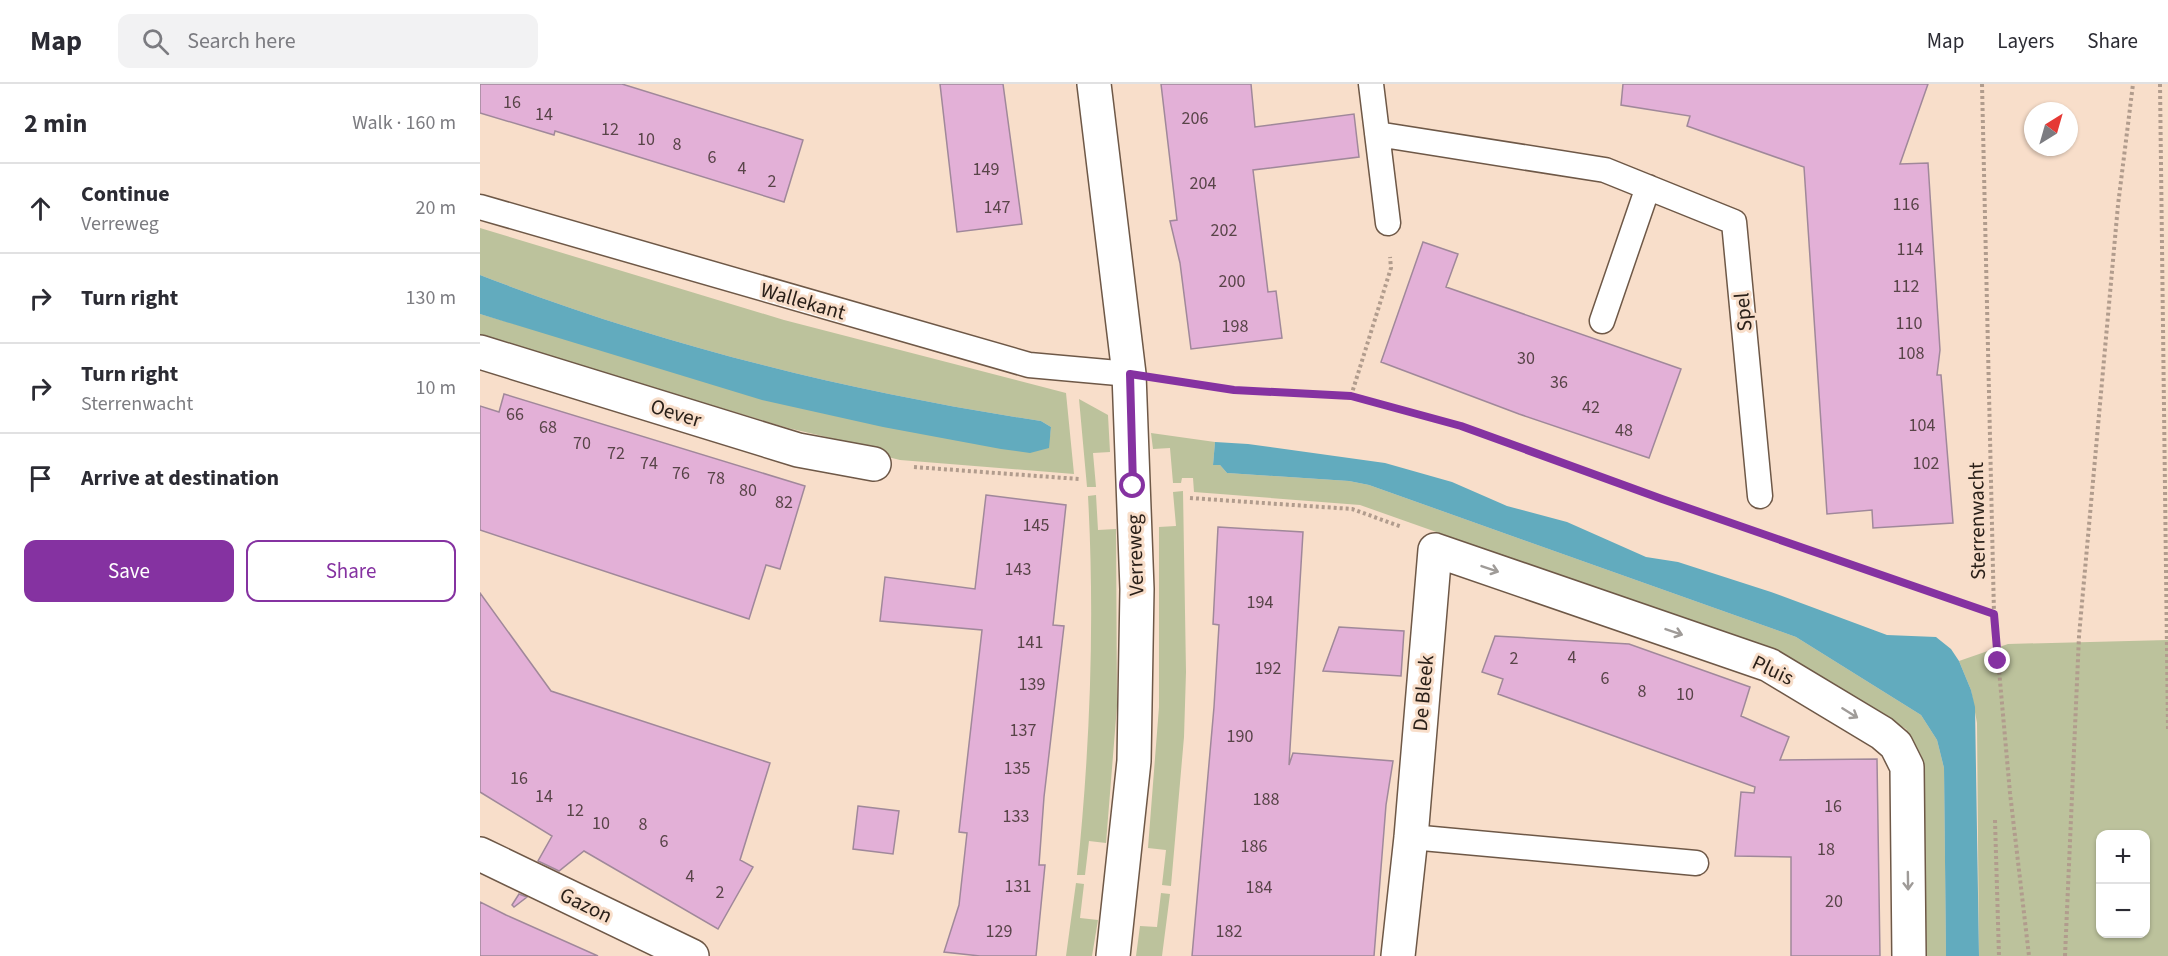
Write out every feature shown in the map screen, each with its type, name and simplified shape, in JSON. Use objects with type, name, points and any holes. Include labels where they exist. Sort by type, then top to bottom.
[{"type":"street","name":"Verreweg","points":[[1094,84],[1130,374],[1137,589],[1134,761],[1113,956]]},
{"type":"street","name":"Oever","points":[[480,352],[798,450],[874,464]]},
{"type":"street","name":"De Bleek","points":[[1398,956],[1411,837],[1435,550]]},
{"type":"street","name":"Pluis","points":[[1435,550],[1769,665],[1802,683],[1896,745],[1907,767],[1909,956]]},
{"type":"street","name":"Gazon","points":[[480,854],[692,956]]},
{"type":"lane","points":[[1371,84],[1388,223]]},
{"type":"lane","name":"Spel","points":[[1377,134],[1605,170],[1734,222],[1760,496]]},
{"type":"lane","points":[[1602,321],[1648,187]]},
{"type":"lane","name":"Wallekant","points":[[480,207],[1029,365],[1130,374]]},
{"type":"lane","points":[[1411,837],[1696,863]]},
{"type":"path","name":"Sterrenwacht","points":[[1982,84],[1994,614],[2010,793],[2029,956]]},
{"type":"path","points":[[2065,956],[2079,636],[2118,205],[2133,84]]},
{"type":"path","points":[[2160,84],[2168,731]]},
{"type":"path","points":[[1351,396],[1391,268],[1388,223]]},
{"type":"path","points":[[1130,374],[1234,390],[1351,396],[1461,426],[1740,526]]},
{"type":"path","points":[[874,464],[1079,479]]},
{"type":"path","points":[[1190,498],[1352,509],[1422,533],[1435,550]]},
{"type":"path","points":[[1752,530],[1994,614]]},
{"type":"path","points":[[1995,820],[1999,956]]},
{"type":"green space","points":[[480,228],[784,320],[1066,393],[1074,474],[900,460],[868,452],[869,447],[788,428],[480,336],[480,314],[539,331],[1050,436],[1051,427],[1041,421],[827,381],[686,344],[548,300],[480,275]]},
{"type":"green space","points":[[1079,399],[1108,415],[1110,452],[1093,453],[1096,487],[1087,487]]},
{"type":"green space","points":[[1151,433],[1215,442],[1213,465],[1220,465],[1227,473],[1349,481],[1369,485],[1796,637],[1921,715],[1937,740],[1944,768],[1946,956],[1925,956],[1924,771],[1921,755],[1906,729],[1787,656],[1360,505],[1194,492],[1193,478],[1182,478],[1181,483],[1173,483],[1170,448],[1153,449]]},
{"type":"green space","points":[[1183,491],[1186,672],[1184,737],[1171,886],[1162,885],[1166,850],[1148,848],[1159,707],[1159,527],[1176,526],[1173,492]]},
{"type":"green space","points":[[1096,495],[1098,530],[1116,529],[1117,706],[1106,843],[1089,841],[1085,875],[1077,875],[1090,686],[1091,591],[1088,496]]},
{"type":"green space","points":[[2168,640],[2168,956],[1979,956],[1977,723],[1971,690],[1959,661],[2008,644]]},
{"type":"green space","points":[[1076,883],[1084,884],[1080,918],[1098,920],[1092,956],[1066,956]]},
{"type":"green space","points":[[1161,893],[1170,894],[1162,956],[1136,956],[1140,926],[1157,927]]},
{"type":"water","points":[[480,275],[617,323],[756,363],[898,396],[1041,421],[1051,427],[1049,448],[1030,453],[1001,449],[883,427],[762,400],[480,314]]},
{"type":"water","points":[[1215,442],[1248,444],[1385,463],[1452,482],[1507,506],[1567,522],[1646,557],[1678,562],[1771,592],[1887,635],[1936,637],[1951,649],[1959,661],[1971,690],[1975,707],[1979,956],[1946,956],[1944,768],[1937,740],[1921,715],[1796,637],[1369,485],[1349,481],[1227,473],[1220,465],[1213,465]]},
{"type":"building","points":[[480,84],[622,84],[803,140],[784,202],[555,131],[554,135],[480,113]]},
{"type":"building","points":[[940,84],[1003,84],[1022,224],[957,232]]},
{"type":"building","points":[[1161,84],[1251,84],[1255,127],[1354,114],[1359,157],[1253,170],[1268,292],[1276,291],[1282,338],[1191,349],[1180,263],[1170,221],[1177,220]]},
{"type":"building","points":[[1623,84],[1928,84],[1900,164],[1928,163],[1940,350],[1937,375],[1941,375],[1953,523],[1873,528],[1872,510],[1827,514],[1804,167],[1687,126],[1690,116],[1621,105]]},
{"type":"building","points":[[1423,242],[1458,254],[1446,287],[1681,369],[1649,458],[1519,414],[1381,362]]},
{"type":"building","points":[[504,394],[805,486],[780,569],[766,565],[749,619],[480,530],[480,406],[499,412]]},
{"type":"building","points":[[986,495],[1066,505],[1053,625],[1064,626],[1044,797],[1039,865],[1045,865],[1036,956],[980,956],[944,952],[959,905],[967,833],[959,832],[982,630],[880,621],[885,577],[975,589]]},
{"type":"building","points":[[1218,527],[1303,532],[1289,765],[1293,753],[1393,761],[1386,805],[1374,956],[1192,956],[1219,625],[1213,624]]},
{"type":"building","points":[[480,593],[551,691],[770,763],[740,860],[753,867],[718,929],[584,851],[559,871],[538,861],[552,836],[480,792]]},
{"type":"building","points":[[1339,627],[1404,631],[1401,676],[1323,671]]},
{"type":"building","points":[[1495,636],[1629,644],[1750,687],[1741,716],[1789,737],[1780,760],[1877,759],[1880,956],[1791,956],[1791,857],[1735,856],[1741,792],[1754,793],[1755,787],[1498,694],[1503,679],[1482,672]]},
{"type":"building","points":[[858,806],[899,811],[893,854],[853,849]]},
{"type":"building","points":[[519,894],[527,897],[514,907],[512,905]]},
{"type":"building","points":[[480,902],[506,915],[598,956],[480,956]]},
{"type":"route","points":[[1133,486],[1130,374],[1234,390],[1351,396],[1461,426],[1662,499],[1994,614],[1998,661]]}]
